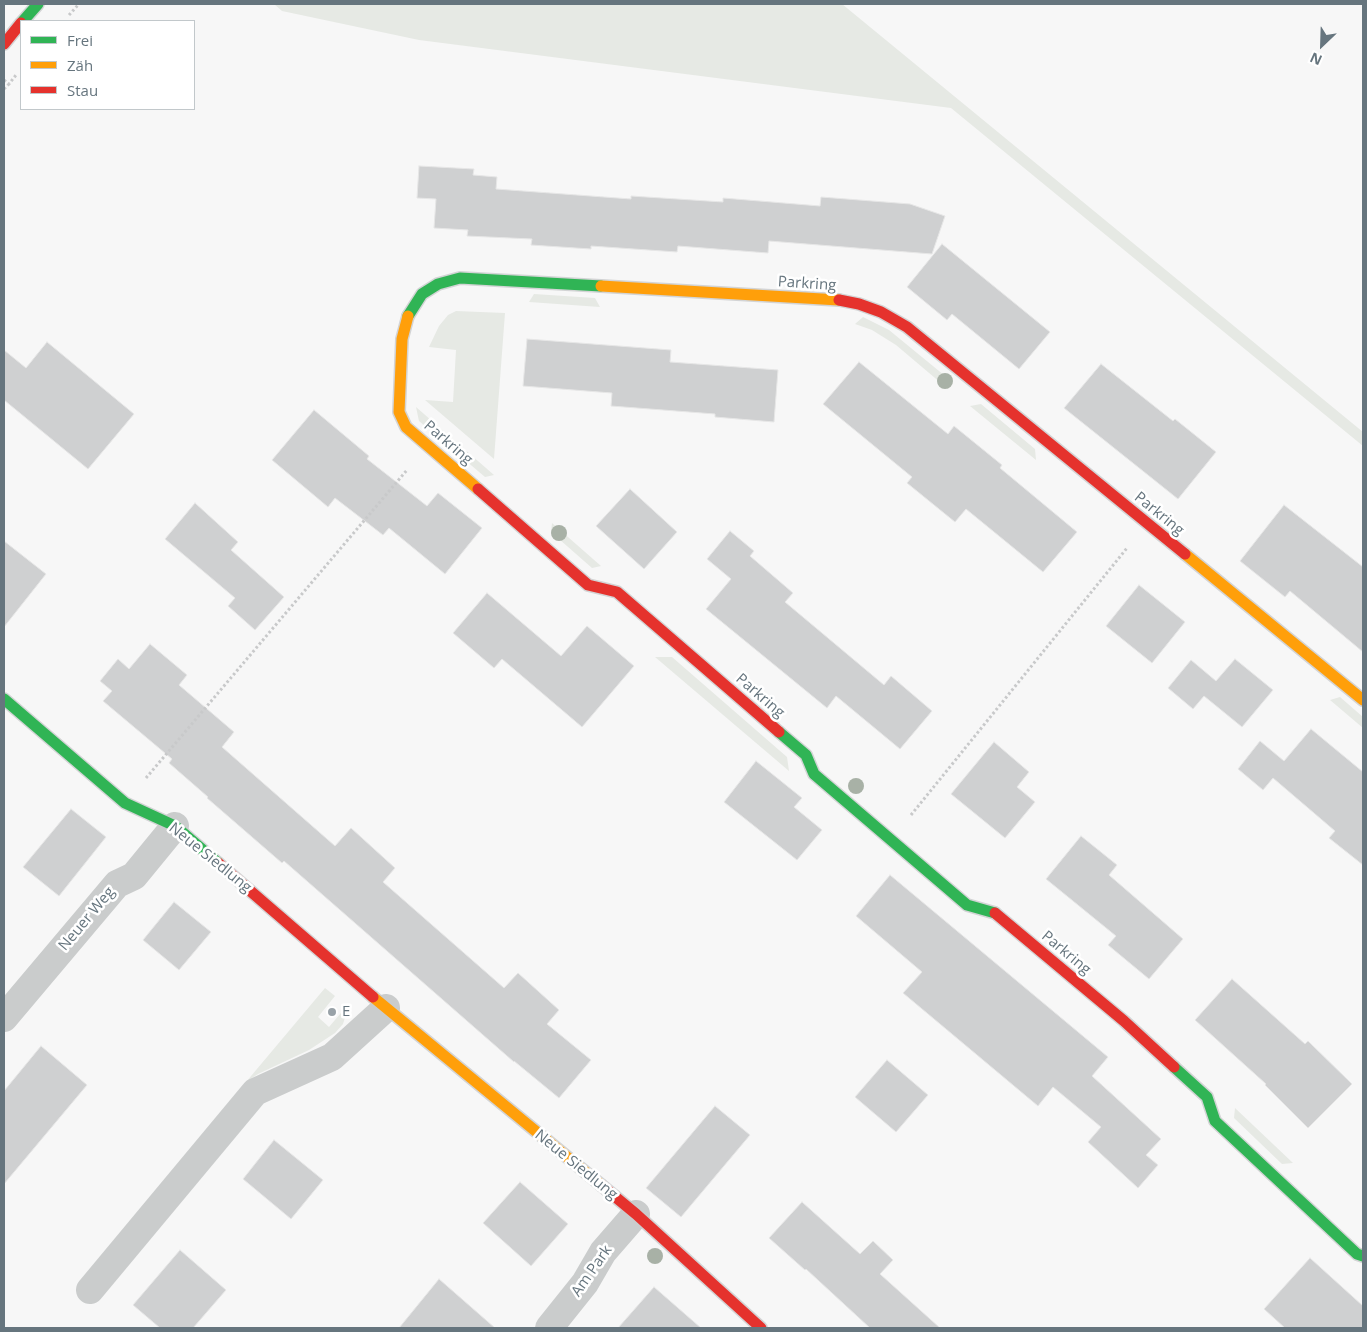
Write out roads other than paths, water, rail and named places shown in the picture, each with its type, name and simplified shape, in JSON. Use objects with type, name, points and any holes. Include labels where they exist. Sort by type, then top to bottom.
[{"type":"street","points":[[24,20],[38,4]]},
{"type":"street","points":[[4,44],[20,24]]},
{"type":"street","name":"Parkring","points":[[1363,700],[907,327],[881,312],[840,300],[460,278],[438,284],[422,294],[409,314],[402,339],[399,412],[406,427],[588,585],[617,592],[806,755],[814,774],[967,905],[994,912],[1124,1021],[1207,1097],[1215,1121],[1357,1254],[1363,1256]]},
{"type":"street","name":"Neue Siedlung","points":[[4,699],[125,803],[175,826],[386,1008],[636,1214],[761,1328]]},
{"type":"street","name":"Neuer Weg","points":[[4,1018],[117,884],[134,876],[175,826]]},
{"type":"street","points":[[90,1290],[255,1092],[332,1057],[386,1008]]},
{"type":"street","name":"Am Park","points":[[548,1328],[585,1283],[603,1252],[636,1214]]},
{"type":"place","name":"E","points":[[332,1012]]}]
